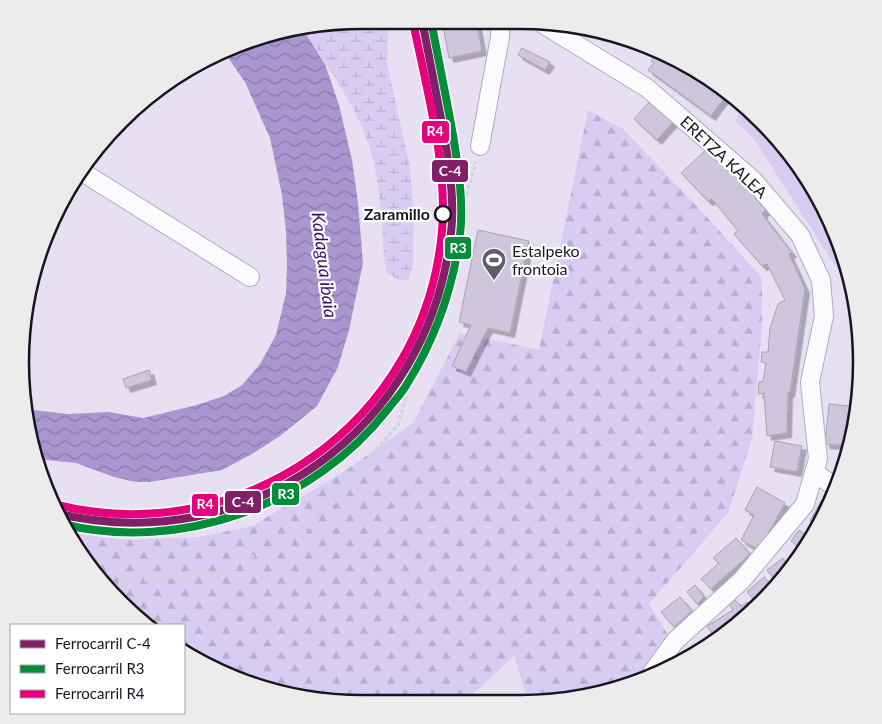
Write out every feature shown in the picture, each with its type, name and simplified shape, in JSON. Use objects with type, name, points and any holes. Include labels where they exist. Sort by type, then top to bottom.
[{"type":"street","points":[[480,146],[500,29]]},
{"type":"street","name":"ERETZA KALEA","points":[[554,31],[647,88],[753,180],[800,235],[821,280],[824,316],[810,382],[818,459],[805,504],[742,580],[674,641],[657,666]]},
{"type":"street","points":[[87,175],[250,277]]},
{"type":"street","points":[[814,472],[830,484]]},
{"type":"path","points":[[112,583],[217,573],[303,534],[398,425],[480,146]]},
{"type":"green space","points":[[340,29],[388,29],[387,63],[410,167],[414,217],[413,265],[408,280],[399,280],[387,273],[373,159],[368,142],[353,108],[306,34]]},
{"type":"green space","points":[[588,110],[623,129],[762,278],[762,325],[752,439],[728,513],[649,604],[680,654],[648,670],[627,678],[585,689],[542,695],[526,695],[514,656],[472,695],[340,695],[276,684],[234,670],[195,651],[185,644],[185,624],[156,624],[142,613],[111,582],[76,533],[124,540],[199,537],[252,526],[342,473],[413,423],[460,333],[539,350]]},
{"type":"green space","points":[[741,112],[771,142],[797,177],[809,195],[828,234],[841,274],[754,139],[735,121]]},
{"type":"water","name":"Kadagua ibaia","points":[[306,34],[325,64],[339,105],[352,160],[363,263],[349,330],[338,367],[317,406],[280,436],[222,470],[149,482],[136,482],[114,477],[76,463],[43,460],[33,410],[68,414],[109,412],[143,418],[197,405],[224,396],[242,385],[260,364],[276,335],[286,293],[286,231],[282,195],[270,138],[245,82],[228,57],[255,46]]},
{"type":"building","points":[[444,29],[478,29],[482,51],[449,58]]},
{"type":"building","points":[[522,48],[550,62],[545,70],[518,55]]},
{"type":"building","points":[[654,57],[687,73],[724,99],[711,116],[648,70],[654,63],[651,61]]},
{"type":"building","points":[[652,99],[675,120],[657,140],[634,119]]},
{"type":"building","points":[[710,146],[766,210],[762,214],[792,253],[789,254],[805,289],[790,393],[788,393],[787,433],[767,436],[764,393],[758,394],[759,382],[763,381],[766,363],[761,362],[762,352],[768,352],[770,328],[778,304],[785,300],[767,264],[762,266],[734,234],[738,231],[712,199],[708,201],[681,173]]},
{"type":"building","name":"Estalpeko frontoia","points":[[478,230],[529,241],[510,333],[488,328],[466,372],[452,366],[471,325],[459,322]]},
{"type":"building","points":[[149,370],[152,380],[126,388],[123,379]]},
{"type":"building","points":[[829,404],[850,406],[843,445],[825,444]]},
{"type":"building","points":[[775,441],[802,446],[797,472],[770,467]]},
{"type":"building","points":[[757,487],[785,503],[759,550],[741,540],[754,515],[745,510]]},
{"type":"building","points":[[821,501],[822,502],[812,522],[810,521]]},
{"type":"building","points":[[799,530],[805,535],[798,546],[791,541]]},
{"type":"building","points":[[736,538],[750,554],[711,589],[701,579],[719,563],[713,558]]},
{"type":"building","points":[[783,558],[786,562],[774,578],[767,570]]},
{"type":"building","points":[[764,577],[770,584],[754,600],[747,592]]},
{"type":"building","points":[[695,585],[704,597],[697,604],[687,592]]},
{"type":"building","points":[[680,597],[692,611],[674,627],[661,612]]},
{"type":"building","points":[[735,600],[741,606],[747,602],[749,605],[712,634],[707,626],[733,610],[729,604]]},
{"type":"railway","points":[[61,505],[119,514],[161,514],[215,504],[265,486],[311,459],[352,425],[386,385],[413,339],[432,289],[442,235],[442,181],[419,29]]},
{"type":"rail line","name":"R4","points":[[61,506],[126,514],[193,508],[256,489],[313,457],[362,414],[401,361],[428,300],[442,231],[443,206],[439,153],[414,29]]},
{"type":"rail line","name":"C-4","points":[[66,514],[127,523],[195,517],[259,497],[317,464],[367,421],[407,366],[436,304],[451,233],[452,196],[449,171],[444,134],[424,29]]},
{"type":"rail line","name":"R3","points":[[71,525],[107,531],[153,532],[198,526],[242,513],[283,495],[322,472],[357,443],[403,391],[426,349],[448,294],[457,255],[461,223],[461,197],[457,159],[433,29]]},
{"type":"place","name":"Zaramillo","points":[[443,214]]},
{"type":"place","name":"Estalpeko frontoia","points":[[494,281]]}]
